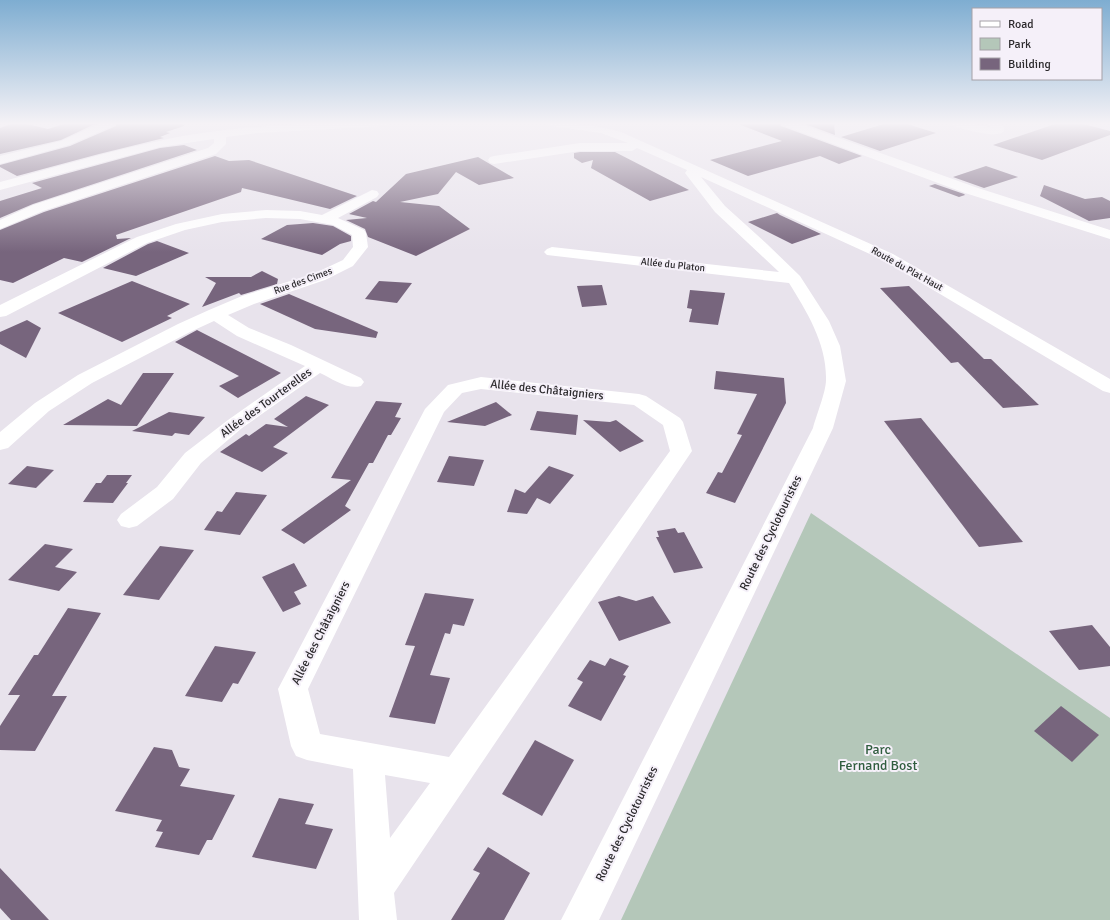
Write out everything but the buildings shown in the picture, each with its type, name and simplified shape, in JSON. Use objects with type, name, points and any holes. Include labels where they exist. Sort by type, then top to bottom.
[{"type":"street","points":[[0,186],[76,166]]},
{"type":"street","points":[[0,225],[38,208],[166,166]]},
{"type":"street","name":"Route du Plat Haut","points":[[685,166],[888,257],[1110,387]]},
{"type":"street","points":[[904,166],[970,190],[1110,235]]},
{"type":"street","name":"Route des Cyclotouristes","points":[[580,920],[823,428],[836,381],[832,346],[814,311],[794,279],[762,247],[720,209],[691,173],[694,170]]},
{"type":"street","points":[[324,220],[372,194]]},
{"type":"street","name":"Rue des Cimes","points":[[0,312],[142,240],[181,227],[222,218],[266,214],[300,215],[337,222],[359,233],[361,247],[348,263],[319,277],[248,300],[215,314],[184,328],[85,379],[42,407],[0,443]]},
{"type":"street","name":"Allée du Platon","points":[[552,252],[794,279]]},
{"type":"street","name":"Allée des Tourterelles","points":[[215,314],[243,332],[285,349],[354,382]]},
{"type":"street","name":"Allée des Tourterelles","points":[[129,520],[165,493],[193,458],[235,424],[319,365]]},
{"type":"street","name":"Allée des Châtaigniers","points":[[377,887],[681,451],[673,422],[639,400],[481,383],[455,389],[435,409],[293,689],[307,746],[456,773]]},
{"type":"street","points":[[368,758],[378,920]]},
{"type":"green space","name":"Parc Fernand Bost","points":[[811,513],[1110,718],[1110,920],[621,920]]}]
